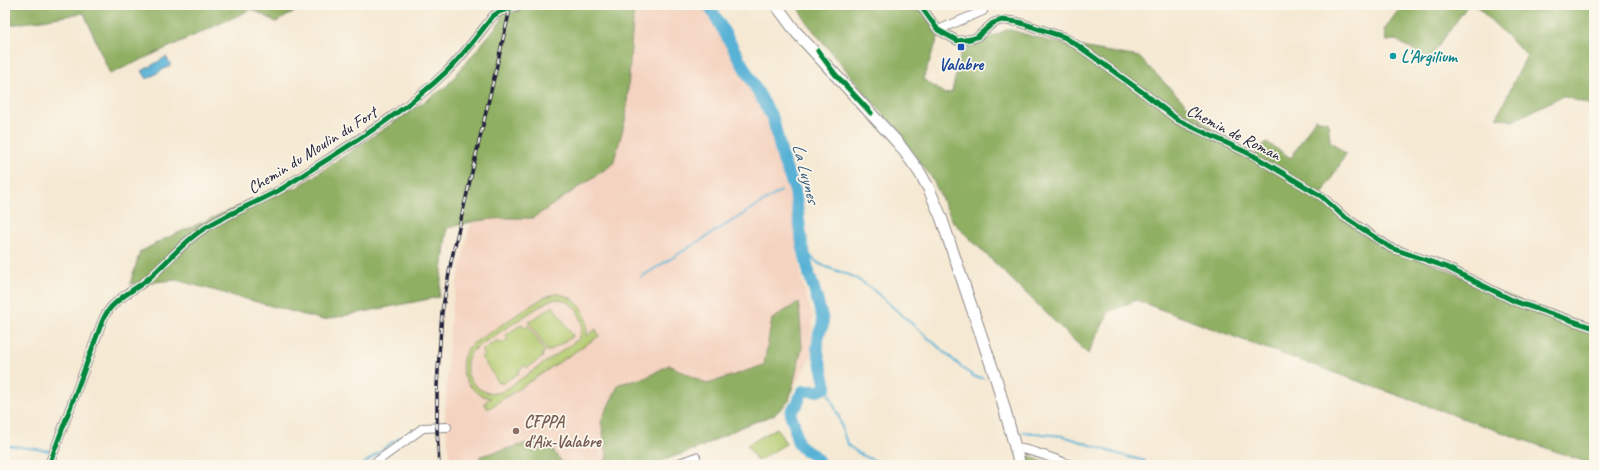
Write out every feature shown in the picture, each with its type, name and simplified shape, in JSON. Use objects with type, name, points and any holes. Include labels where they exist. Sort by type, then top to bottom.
[{"type":"main road","points":[[776,5],[796,32],[899,144],[920,173],[929,189],[941,217],[959,268],[996,382],[1020,465]]},
{"type":"main road","points":[[784,5],[797,25],[835,74]]},
{"type":"street","name":"Chemin du Moulin du Fort","points":[[49,465],[99,330],[107,312],[113,305],[144,282],[192,237],[226,216],[266,198],[283,188],[395,115],[418,97],[464,54],[493,16],[499,12],[520,5]]},
{"type":"street","name":"Chemin de Roman","points":[[920,5],[938,30],[958,40],[977,37],[993,23],[1002,20],[1018,22],[1064,37],[1078,45],[1178,120],[1254,156],[1321,196],[1344,216],[1391,248],[1446,267],[1516,302],[1594,328]]},
{"type":"street","points":[[938,30],[983,11],[984,5]]},
{"type":"street","points":[[372,465],[423,428],[447,428]]},
{"type":"street","points":[[1016,448],[1031,450],[1045,457],[1071,465]]},
{"type":"street","points":[[674,465],[696,457]]},
{"type":"shaded area","points":[[535,5],[703,5],[771,123],[782,172],[791,196],[802,281],[813,317],[811,357],[787,398],[678,420],[600,465],[450,465],[445,414],[451,311],[480,179]]},
{"type":"green space","points":[[5,5],[307,5],[276,22],[252,9],[110,74],[84,13],[5,26]]},
{"type":"green space","points":[[502,5],[535,5],[536,8],[545,5],[634,5],[626,118],[613,164],[533,218],[504,218],[475,221],[447,228],[439,297],[323,320],[176,280],[130,284],[140,252],[164,239],[274,191],[295,189],[446,87],[501,21]]},
{"type":"green space","points":[[917,5],[939,35],[923,79],[945,94],[952,92],[961,52],[1008,29],[1052,42],[1139,57],[1202,120],[1233,148],[1254,156],[1266,142],[1291,158],[1315,119],[1328,122],[1330,141],[1346,154],[1321,196],[1380,241],[1490,289],[1594,328],[1594,465],[1248,342],[1136,300],[1109,312],[1088,354],[953,222],[932,178],[881,112],[807,23],[797,6]]},
{"type":"green space","points":[[1402,5],[1468,5],[1429,59],[1396,40],[1386,41],[1384,30]]},
{"type":"green space","points":[[1475,5],[1594,5],[1594,106],[1562,96],[1513,121],[1497,117],[1527,55]]},
{"type":"green space","points":[[556,294],[564,295],[576,302],[584,314],[587,328],[586,336],[596,329],[599,336],[488,409],[484,403],[491,398],[475,391],[465,378],[463,361],[465,353],[471,345],[544,297]],"holes":[[[554,299],[561,300],[574,307],[581,318],[582,325],[579,339],[502,392],[493,393],[484,391],[471,381],[467,365],[469,357],[474,349],[548,301]]]},
{"type":"green space","points":[[799,302],[802,348],[789,401],[774,415],[741,427],[701,447],[650,465],[604,465],[607,455],[601,421],[619,384],[645,378],[669,365],[707,384],[764,365],[772,319]]},
{"type":"green space","points":[[553,306],[573,336],[548,352],[529,322]]},
{"type":"green space","points":[[522,324],[524,328],[528,325],[545,352],[542,354],[543,357],[527,368],[525,365],[518,371],[519,373],[502,384],[501,382],[499,383],[481,357],[484,355],[481,351],[498,340],[500,344],[508,339],[506,335]]},
{"type":"green space","points":[[777,428],[786,444],[757,461],[747,445]]},
{"type":"green space","points":[[544,439],[564,465],[479,465],[480,456]]},
{"type":"green space","points":[[1025,454],[1050,465],[1029,465]]},
{"type":"water","points":[[166,57],[171,65],[147,79],[142,71]]},
{"type":"waterway","name":"La Luynes","points":[[709,5],[773,119],[783,160],[795,191],[802,243],[809,274],[822,317],[823,325],[819,333],[817,348],[826,387],[818,391],[803,391],[797,405],[792,410],[791,416],[799,444],[816,457],[821,465]]},
{"type":"waterway","points":[[641,277],[781,191]]},
{"type":"waterway","points":[[802,243],[814,260],[824,266]]},
{"type":"waterway","points":[[826,267],[852,276],[871,288],[966,371],[975,377],[983,378]]},
{"type":"waterway","points":[[826,387],[839,417],[849,446],[860,454],[884,465]]},
{"type":"waterway","points":[[1023,432],[1063,436],[1145,461]]},
{"type":"waterway","points":[[362,465],[391,443],[405,435]]},
{"type":"waterway","points":[[5,445],[51,451]]},
{"type":"waterway","points":[[1152,463],[1159,465]]},
{"type":"railway","points":[[439,465],[437,386],[442,312],[451,262],[511,5]]},
{"type":"cycle path","points":[[49,465],[102,323],[112,306],[148,279],[188,241],[202,230],[222,218],[283,188],[388,119],[428,89],[446,72],[465,52],[493,16],[499,12],[520,5]]},
{"type":"cycle path","points":[[920,5],[938,30],[958,41],[977,37],[993,23],[1002,20],[1018,22],[1064,37],[1145,94],[1178,120],[1254,156],[1321,196],[1343,216],[1391,248],[1446,267],[1516,302],[1594,328]]},
{"type":"cycle path","points":[[818,51],[835,74],[871,113]]},
{"type":"place","name":"Valabre","points":[[961,47]]},
{"type":"place","name":"L'Argilium","points":[[1393,56]]},
{"type":"place","name":"CFPPA d'Aix-Valabre","points":[[516,431]]}]
